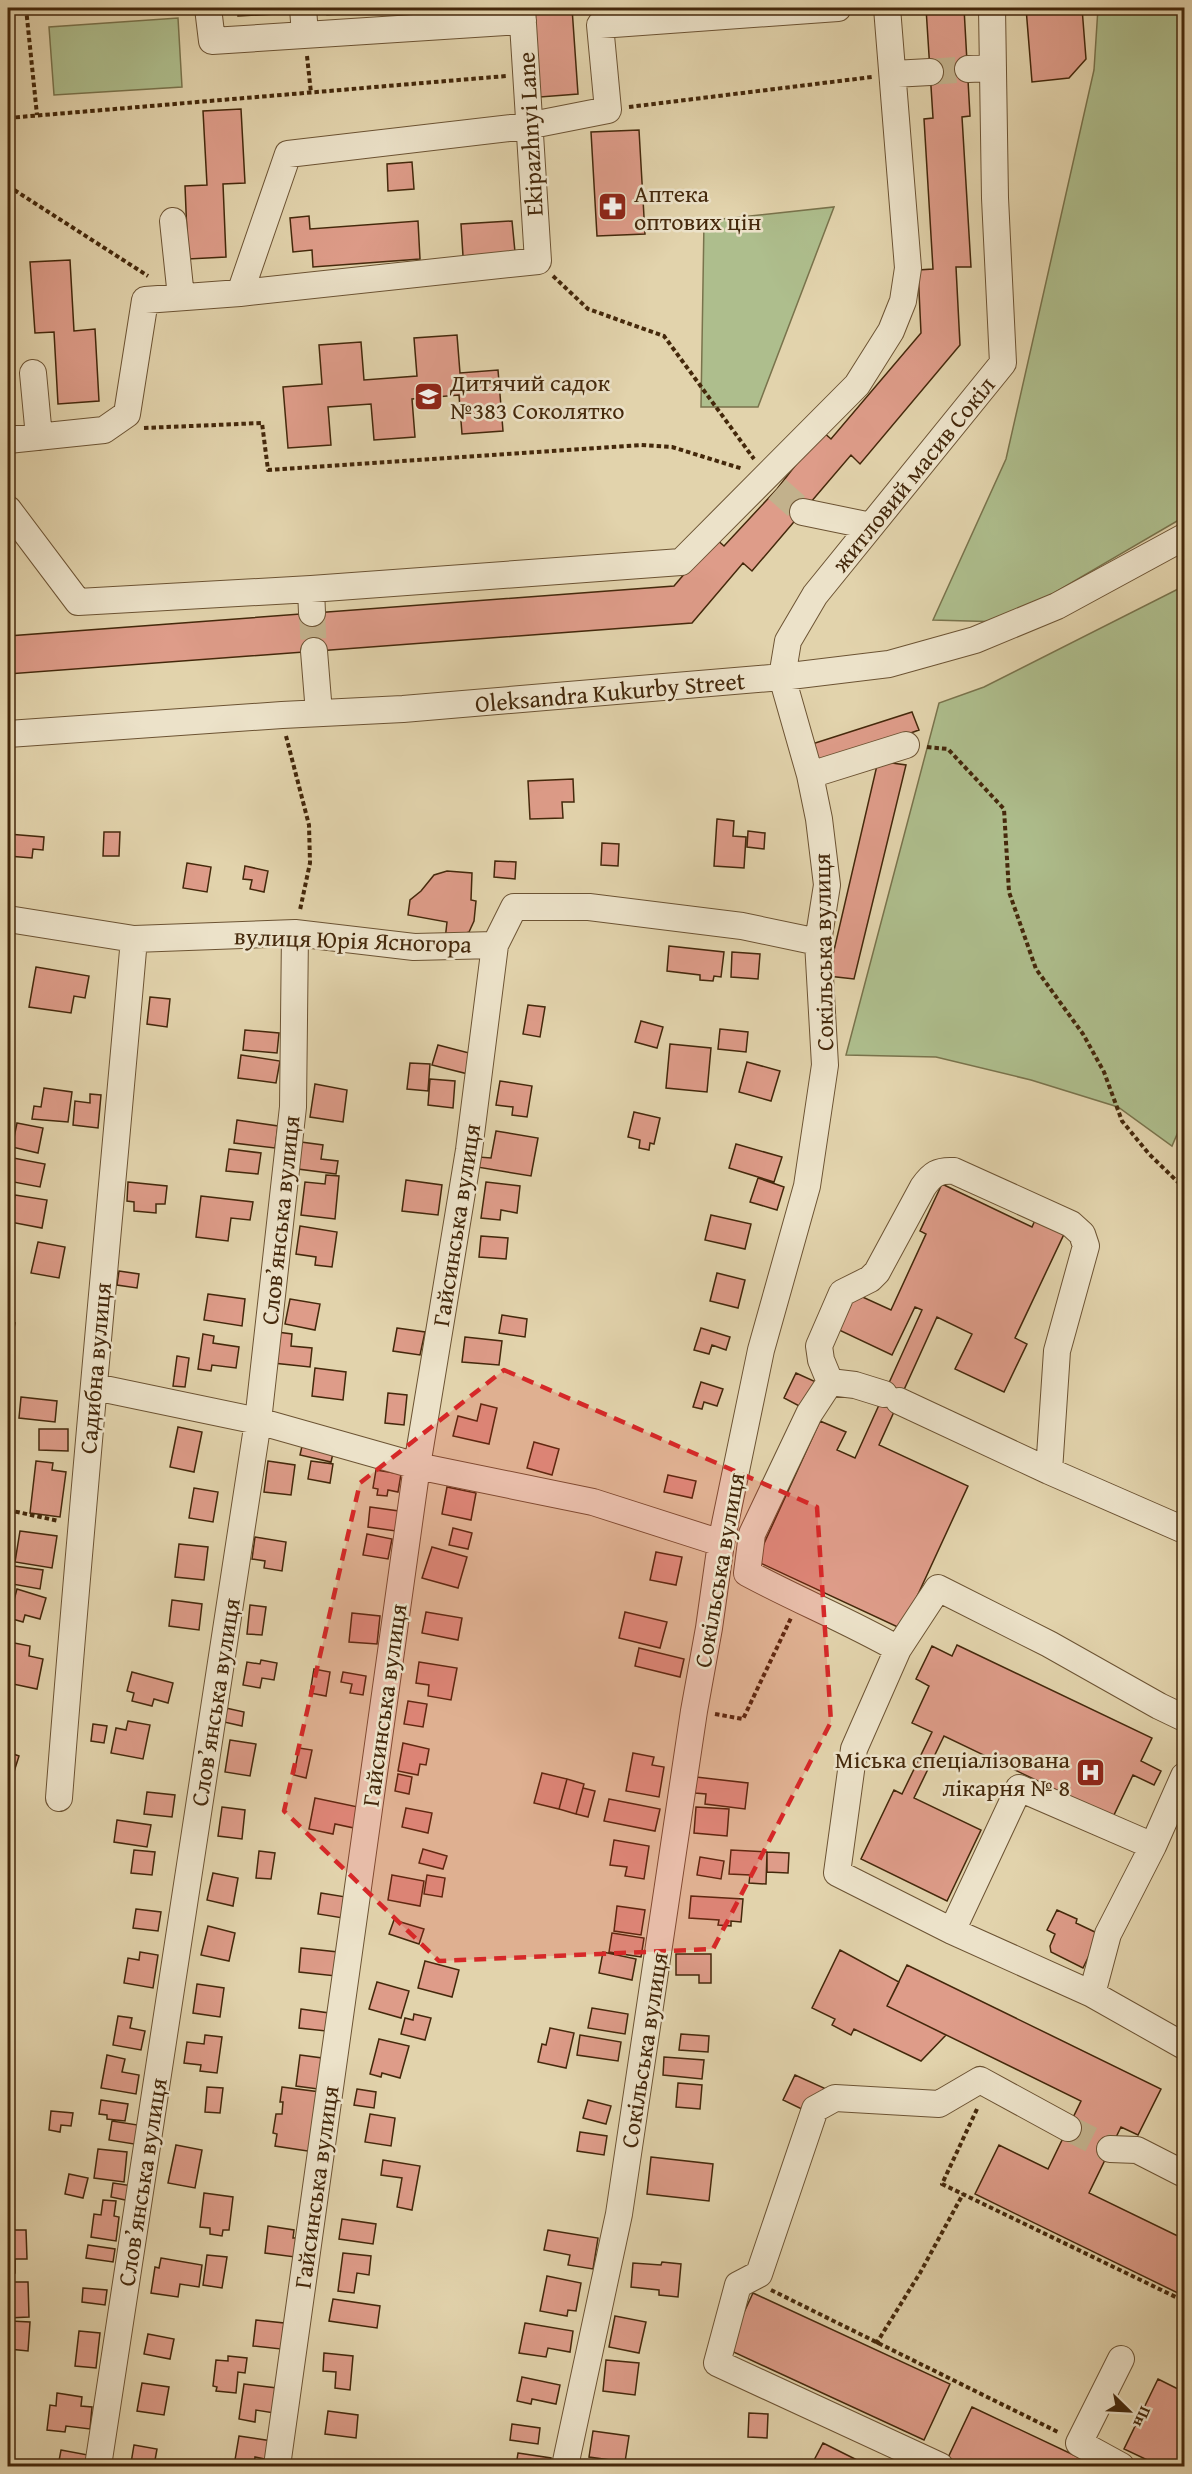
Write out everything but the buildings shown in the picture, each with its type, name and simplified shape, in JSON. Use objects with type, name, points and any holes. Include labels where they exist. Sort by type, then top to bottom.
[{"type":"street","points":[[208,8],[212,41],[305,35],[522,14]]},
{"type":"street","points":[[303,8],[305,35]]},
{"type":"street","points":[[240,293],[288,154],[527,126],[608,110],[600,25],[838,8]]},
{"type":"street","points":[[8,509],[78,602],[311,601],[681,562],[772,482],[856,385],[891,331],[903,301],[908,268],[887,8]]},
{"type":"street","name":"житловий масив Сокіл","points":[[782,678],[788,641],[815,595],[1003,363],[994,198],[992,8]]},
{"type":"street","name":"Ekipazhnyi Lane","points":[[522,14],[527,75],[527,126],[538,261]]},
{"type":"street","points":[[968,69],[993,68]]},
{"type":"street","points":[[893,74],[930,72]]},
{"type":"street","points":[[173,220],[181,297]]},
{"type":"street","points":[[8,440],[104,430],[128,414],[145,300],[240,293],[538,261]]},
{"type":"street","points":[[33,374],[39,437]]},
{"type":"street","points":[[803,512],[871,526]]},
{"type":"street","name":"Oleksandra Kukurby Street","points":[[8,734],[403,709],[782,678],[889,664],[975,640],[1057,606],[1185,537]]},
{"type":"street","points":[[314,651],[319,713]]},
{"type":"street","name":"Сокільська вулиця","points":[[565,2466],[619,2214],[694,1711],[722,1543],[761,1350],[807,1186],[825,1065],[818,942],[827,885],[819,819],[810,776],[782,678]]},
{"type":"street","points":[[810,776],[906,745]]},
{"type":"street","name":"вулиця Юрія Ясногора","points":[[8,919],[134,939],[295,933],[414,947],[495,945],[514,907],[601,909],[742,926],[818,942]]},
{"type":"street","name":"Словʼянська вулиця","points":[[98,2466],[258,1421],[293,1107],[295,933]]},
{"type":"street","name":"Садибна вулиця","points":[[59,1798],[80,1526],[95,1387],[134,939]]},
{"type":"street","name":"Гайсинська вулиця","points":[[277,2466],[417,1466],[469,1150],[495,945]]},
{"type":"street","points":[[830,1382],[820,1360],[819,1346],[842,1293],[870,1279],[877,1272],[922,1187],[931,1175],[943,1170],[954,1171],[1071,1224],[1082,1234],[1086,1246],[1057,1351],[1049,1471]]},
{"type":"street","points":[[830,1382],[855,1385],[892,1397],[1049,1471],[1185,1530]]},
{"type":"street","points":[[830,1382],[809,1414],[752,1534],[747,1574],[855,1625],[898,1649]]},
{"type":"street","points":[[95,1387],[258,1421],[417,1466],[593,1502],[722,1543]]},
{"type":"street","points":[[1185,1718],[1049,1644],[938,1588],[898,1649],[854,1749],[837,1873],[952,1931],[1092,1994],[1185,2046]]},
{"type":"street","points":[[1092,1994],[1108,1934],[1153,1846],[1185,1776]]},
{"type":"street","points":[[952,1931],[1019,1788],[1153,1846]]},
{"type":"street","points":[[940,2466],[717,2363],[738,2285],[759,2274],[815,2109],[835,2098],[939,2104],[980,2080],[1068,2128]]},
{"type":"street","points":[[1110,2149],[1137,2150],[1185,2174]]},
{"type":"street","points":[[1121,2359],[1079,2443],[1121,2466]]},
{"type":"path","points":[[26,8],[37,115]]},
{"type":"path","points":[[305,35],[311,93]]},
{"type":"path","points":[[608,110],[893,74]]},
{"type":"path","points":[[8,118],[527,75]]},
{"type":"path","points":[[8,186],[181,297]]},
{"type":"path","points":[[538,261],[588,309],[664,336],[772,482]]},
{"type":"path","points":[[104,430],[262,423],[268,471],[641,445],[672,447],[772,482]]},
{"type":"path","points":[[282,715],[309,825],[310,863],[295,933]]},
{"type":"path","points":[[906,745],[948,749],[1004,809],[1009,892],[1036,969],[1083,1034],[1104,1072],[1122,1121],[1149,1154],[1185,1188]]},
{"type":"path","points":[[8,1510],[80,1526]]},
{"type":"path","points":[[694,1711],[743,1719],[799,1600]]},
{"type":"path","points":[[989,2084],[942,2184],[1185,2301]]},
{"type":"path","points":[[876,2344],[921,2274],[963,2194]]},
{"type":"path","points":[[749,2279],[1079,2443]]},
{"type":"highlighted area","points":[[504,1370],[817,1507],[831,1722],[713,1949],[439,1961],[284,1811],[360,1483]]},
{"type":"green space","points":[[326,8],[398,8],[327,15]]},
{"type":"green space","points":[[1098,8],[1184,8],[1184,517],[1004,622],[933,620],[1006,459],[1094,70]]},
{"type":"green space","points":[[178,18],[182,87],[54,95],[49,27]]},
{"type":"green space","points":[[834,207],[758,407],[701,407],[704,221]]},
{"type":"green space","points":[[1184,586],[1184,1118],[1172,1146],[1118,1107],[1031,1080],[936,1057],[846,1055],[939,703],[984,687]]},
{"type":"tunnel","points":[[930,72],[968,69]]},
{"type":"tunnel","points":[[777,489],[803,512]]},
{"type":"tunnel","points":[[312,613],[314,651]]},
{"type":"tunnel","points":[[1068,2128],[1110,2149]]},
{"type":"place","name":"Аптека оптових цін","points":[[613,207]]},
{"type":"place","name":"Дитячий садок №383 Соколятко","points":[[429,396]]},
{"type":"place","name":"Міська спеціалізована лікарня № 8","points":[[1091,1773]]}]
